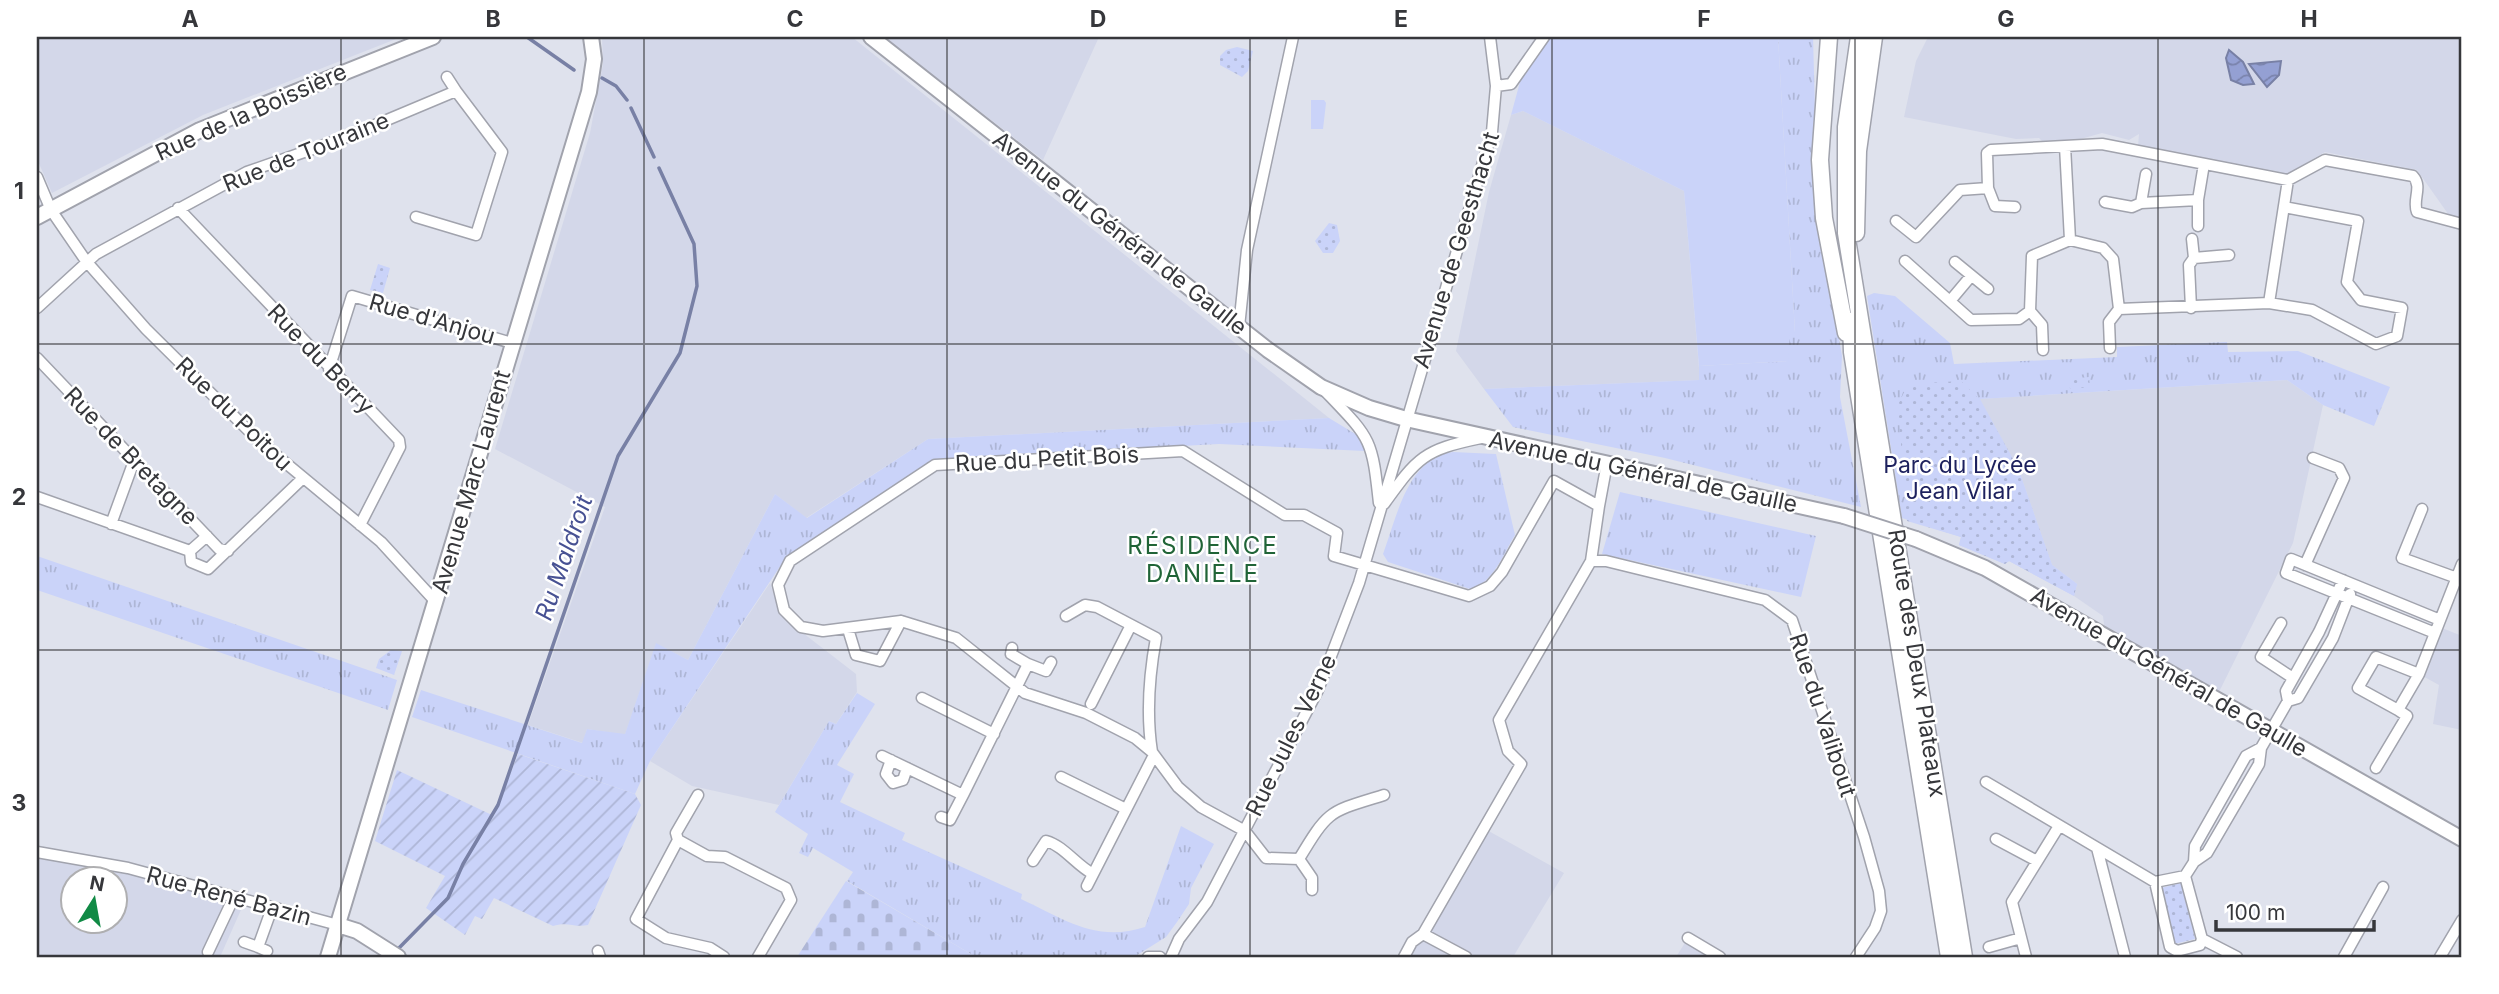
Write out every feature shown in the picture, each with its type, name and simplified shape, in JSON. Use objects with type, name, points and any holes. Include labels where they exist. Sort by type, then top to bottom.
[{"type":"main road","name":"Route des Deux Plateaux","points":[[1851,37],[1845,66],[1836,178],[1839,232],[1853,341],[1852,352],[1949,957]]},
{"type":"main road","name":"Route des Deux Plateaux","points":[[1859,37],[1853,66],[1844,180],[1850,270],[1864,338],[1964,957]]},
{"type":"main road","points":[[1864,338],[1865,315],[1856,232],[1858,151],[1874,37]]},
{"type":"main road","points":[[1858,151],[1882,37]]},
{"type":"main road","points":[[1826,42],[1820,160],[1824,218],[1852,352]]},
{"type":"street","name":"Rue de la Boissière","points":[[37,217],[200,130],[433,37]]},
{"type":"street","name":"Avenue Marc Laurent","points":[[328,957],[589,92],[594,59],[591,37]]},
{"type":"street","name":"Avenue du Général de Gaulle","points":[[871,37],[1239,327],[1321,387],[1368,408],[1406,419],[1481,438],[1844,516],[1916,539],[1985,568],[2462,839]]},
{"type":"street","points":[[1239,327],[1247,250],[1293,37]]},
{"type":"street","name":"Avenue de Geesthacht","points":[[1406,419],[1492,132],[1496,86],[1490,37]]},
{"type":"street","points":[[1496,86],[1511,84],[1544,37]]},
{"type":"street","points":[[416,217],[476,235],[502,152],[447,77]]},
{"type":"street","name":"Rue de Touraine","points":[[86,261],[247,172],[344,138],[456,91]]},
{"type":"street","points":[[2015,207],[1995,206],[1988,188],[1987,153],[2102,144],[2288,180],[2325,160],[2413,176],[2417,180],[2414,206],[2417,212],[2462,225]]},
{"type":"street","points":[[2065,146],[2070,240]]},
{"type":"street","points":[[2198,226],[2198,200],[2204,164]]},
{"type":"street","points":[[2141,203],[2146,173]]},
{"type":"street","name":"Rue du Poitou","points":[[37,177],[51,210],[86,261],[164,347],[258,440],[394,555],[436,601]]},
{"type":"street","points":[[2269,303],[2288,180]]},
{"type":"street","points":[[1896,221],[1916,237],[1960,190],[1988,188]]},
{"type":"street","points":[[2105,202],[2132,208],[2141,203],[2198,200]]},
{"type":"street","points":[[2119,309],[2269,303],[2312,310],[2376,344],[2397,336],[2402,308],[2361,300],[2347,282],[2358,220],[2284,207]]},
{"type":"street","name":"Rue du Berry","points":[[178,208],[398,440],[400,447],[360,525]]},
{"type":"street","points":[[2191,308],[2189,265],[2194,258],[2192,239]]},
{"type":"street","points":[[2043,350],[2042,325],[2030,311],[2032,256],[2070,240],[2103,248],[2113,259],[2119,309],[2109,322],[2110,348]]},
{"type":"street","points":[[2194,258],[2229,255]]},
{"type":"street","points":[[37,308],[86,261]]},
{"type":"street","points":[[1905,261],[1971,320],[2019,318],[2030,311]]},
{"type":"street","points":[[1955,262],[1988,289]]},
{"type":"street","points":[[1950,301],[1971,276]]},
{"type":"street","name":"Rue d'Anjou","points":[[329,369],[352,296],[512,343]]},
{"type":"street","name":"Rue de Bretagne","points":[[37,358],[219,549],[228,551]]},
{"type":"street","points":[[1321,387],[1366,433],[1374,451],[1380,510]]},
{"type":"street","name":"Rue Jules Verne","points":[[1171,957],[1179,939],[1207,902],[1318,690],[1364,564],[1406,419]]},
{"type":"street","points":[[1380,510],[1414,463],[1439,447],[1481,438]]},
{"type":"street","name":"Rue du Petit Bois","points":[[1245,831],[1201,807],[1178,787],[1153,753],[1135,738],[1086,713],[1025,693],[956,638],[918,624],[901,621],[823,631],[800,627],[784,610],[778,585],[790,561],[935,465],[1183,451],[1285,515],[1304,515],[1337,533],[1334,556],[1364,564]]},
{"type":"street","points":[[2305,565],[2344,478],[2339,468],[2313,458]]},
{"type":"street","points":[[111,524],[134,461]]},
{"type":"street","points":[[1404,957],[1412,942],[1423,934],[1521,764],[1508,751],[1499,720],[1591,561],[1607,463]]},
{"type":"street","points":[[190,551],[191,562],[208,569],[303,479]]},
{"type":"street","points":[[1364,564],[1469,596],[1480,592],[1502,572],[1554,481],[1599,506]]},
{"type":"street","points":[[37,497],[190,551]]},
{"type":"street","points":[[2422,509],[2403,558],[2457,578]]},
{"type":"street","points":[[190,551],[207,536]]},
{"type":"street","points":[[2435,633],[2286,573],[2291,559],[2440,620]]},
{"type":"street","name":"Rue du Valibout","points":[[1591,561],[1606,561],[1765,600],[1791,620],[1864,837],[1879,891],[1881,911],[1875,928],[1856,957]]},
{"type":"street","points":[[2398,710],[2419,674],[2462,564]]},
{"type":"street","points":[[1986,782],[2155,883],[2185,876],[2194,862],[2195,846],[2246,756],[2260,748],[2272,731],[2287,701],[2286,691],[2319,632],[2343,580]]},
{"type":"street","points":[[2287,701],[2298,698],[2333,638],[2353,584]]},
{"type":"street","points":[[1066,616],[1085,605],[1097,607],[1156,638],[1150,668],[1148,723],[1153,753],[1087,886]]},
{"type":"street","points":[[848,629],[856,655],[880,661],[901,621]]},
{"type":"street","points":[[2281,623],[2261,657],[2293,678]]},
{"type":"street","points":[[1091,704],[1131,625]]},
{"type":"street","points":[[1012,648],[1011,654],[1046,671],[1051,662]]},
{"type":"street","points":[[2375,768],[2407,716],[2358,688],[2376,657],[2419,674]]},
{"type":"street","points":[[941,817],[950,820],[1028,664]]},
{"type":"street","points":[[922,698],[994,734]]},
{"type":"street","points":[[1135,738],[1148,723]]},
{"type":"street","points":[[907,768],[903,780],[892,783],[886,774],[886,758],[907,768],[963,795]]},
{"type":"street","points":[[1062,777],[1126,809]]},
{"type":"street","points":[[698,795],[676,833],[677,841],[636,919],[666,938],[710,948],[724,957]]},
{"type":"street","points":[[1299,859],[1320,824],[1334,810],[1384,795]]},
{"type":"street","points":[[2026,957],[2012,902],[2059,826]]},
{"type":"street","points":[[1037,831],[1045,841],[1053,843],[1080,867],[1093,874]]},
{"type":"street","points":[[1245,831],[1266,858],[1299,859]]},
{"type":"street","points":[[1996,839],[2037,861]]},
{"type":"street","points":[[677,841],[707,856],[725,857],[786,888],[791,900],[758,957]]},
{"type":"street","points":[[1033,860],[1045,841]]},
{"type":"street","points":[[2097,848],[2125,957]]},
{"type":"street","name":"Rue René Bazin","points":[[37,852],[128,868],[338,925]]},
{"type":"street","points":[[1299,859],[1312,878],[1312,890]]},
{"type":"street","points":[[2155,883],[2170,947],[2177,954],[2200,945],[2202,939],[2185,876]]},
{"type":"street","points":[[2344,957],[2384,887]]},
{"type":"street","points":[[208,952],[233,897]]},
{"type":"street","points":[[244,942],[262,949],[272,908]]},
{"type":"street","points":[[2441,957],[2462,920]]},
{"type":"street","points":[[338,925],[357,931],[398,957]]},
{"type":"street","points":[[1423,934],[1465,957]]},
{"type":"street","points":[[1688,938],[1720,957]]},
{"type":"street","points":[[1989,947],[2021,938]]},
{"type":"street","points":[[2202,939],[2237,957]]},
{"type":"street","points":[[1147,957],[1160,957]]},
{"type":"shaded area","points":[[37,37],[401,37],[203,115],[52,193],[37,159]]},
{"type":"shaded area","points":[[602,37],[852,37],[1329,418],[928,439],[806,518],[775,494],[688,660],[656,644],[625,735],[587,729],[583,743],[528,725],[605,507],[495,449],[590,133],[603,64]]},
{"type":"shaded area","points":[[884,37],[1099,37],[1043,160]]},
{"type":"shaded area","points":[[1928,37],[2462,37],[2462,220],[2451,218],[2417,170],[2325,152],[2286,175],[2138,147],[2139,134],[2129,140],[2102,133],[2077,140],[2042,141],[2039,138],[2016,139],[1904,117],[1916,61]]},
{"type":"shaded area","points":[[1523,111],[1684,191],[1700,380],[1484,389],[1456,351],[1489,192],[1511,115]]},
{"type":"shaded area","points":[[2287,380],[2323,405],[2293,543],[2214,702],[2106,640],[2103,616],[2074,596],[2077,584],[2052,565],[2018,468],[1979,399]]},
{"type":"shaded area","points":[[770,583],[781,616],[856,674],[857,692],[836,724],[829,721],[779,805],[692,786],[650,761]]},
{"type":"shaded area","points":[[2437,626],[2462,636],[2462,730],[2433,724],[2439,685],[2419,674]]},
{"type":"shaded area","points":[[1485,829],[1564,873],[1513,957],[1408,957]]},
{"type":"shaded area","points":[[37,855],[82,864],[60,864],[60,934],[130,934],[130,874],[244,903],[220,957],[37,957]]},
{"type":"shaded area","points":[[1688,938],[1720,957],[1676,957]]},
{"type":"green space","points":[[1548,37],[1778,37],[1795,333],[1790,333],[1788,361],[1699,366],[1684,191],[1523,111],[1511,115],[1520,82]]},
{"type":"green space","points":[[1778,37],[1813,37],[1818,220],[1842,356],[1840,397],[1861,507],[1665,458],[1513,427],[1484,389],[1699,380],[1699,366],[1788,361],[1788,332],[1795,332]]},
{"type":"green space","points":[[1237,47],[1253,51],[1248,71],[1242,77],[1220,65],[1220,56],[1226,50]]},
{"type":"green space","points":[[1311,100],[1324,100],[1326,103],[1323,129],[1311,129]]},
{"type":"green space","points":[[1329,223],[1337,225],[1340,241],[1333,253],[1323,253],[1315,241]]},
{"type":"green space","points":[[378,264],[390,268],[383,293],[370,290]]},
{"type":"green space","points":[[1874,293],[1895,296],[1950,343],[1954,364],[2117,357],[2117,347],[2227,342],[2228,352],[2298,351],[2390,387],[2374,426],[2323,405],[2287,380],[1980,399],[2018,468],[2052,565],[2077,584],[2074,596],[2009,561],[2005,564],[1959,545],[1961,537],[1902,518],[1867,296]]},
{"type":"green space","points":[[2089,377],[2090,387],[2070,389],[2069,379]]},
{"type":"green space","name":"Parc du Lycée Jean Vilar","points":[[1961,381],[1979,399],[2018,468],[2052,565],[2077,584],[2074,596],[2009,561],[2005,564],[1959,545],[1961,537],[1907,521],[1898,405],[1908,384]]},
{"type":"green space","points":[[1329,418],[1357,435],[1365,451],[1219,444],[936,459],[928,463],[785,559],[650,761],[635,794],[412,717],[421,690],[582,743],[587,729],[625,734],[656,643],[688,660],[775,494],[807,518],[928,439]]},
{"type":"green space","points":[[1453,452],[1496,454],[1515,535],[1491,575],[1470,589],[1388,562],[1383,554],[1399,507],[1414,477],[1437,457]]},
{"type":"green space","points":[[1620,492],[1816,536],[1801,597],[1602,554]]},
{"type":"green space","points":[[37,556],[397,680],[388,710],[37,590]]},
{"type":"green space","points":[[391,650],[402,651],[394,675],[376,668],[379,659]]},
{"type":"green space","points":[[857,693],[875,704],[837,765],[854,774],[840,802],[905,833],[902,840],[1022,894],[1021,899],[1066,921],[1111,932],[1145,927],[1181,826],[1214,844],[1191,888],[1189,904],[1166,937],[1134,957],[976,957],[847,881],[853,872],[813,848],[808,857],[799,853],[808,834],[775,812],[829,721],[836,724]]},
{"type":"green space","points":[[518,754],[635,794],[641,805],[588,925],[553,926],[494,898],[482,919],[475,916],[465,935],[426,908],[445,876],[375,841],[397,770],[494,816]]},
{"type":"green space","points":[[846,881],[976,957],[797,957]]},
{"type":"green space","points":[[2181,883],[2195,939],[2174,944],[2161,888]]},
{"type":"water","points":[[2229,50],[2243,62],[2254,84],[2243,85],[2231,80],[2226,58]]},
{"type":"water","points":[[2281,61],[2279,75],[2267,87],[2249,64]]},
{"type":"waterway","name":"Ru Maldroit","points":[[527,37],[574,70]]},
{"type":"waterway","name":"Ru Maldroit","points":[[602,78],[616,86],[627,100]]},
{"type":"waterway","name":"Ru Maldroit","points":[[631,108],[654,157]]},
{"type":"waterway","name":"Ru Maldroit","points":[[398,949],[448,898],[463,864],[498,805],[618,456],[680,353],[697,286],[694,244],[659,168]]},
{"type":"district","name":"RÉSIDENCE DANIÈLE","points":[[1203,560]]}]
